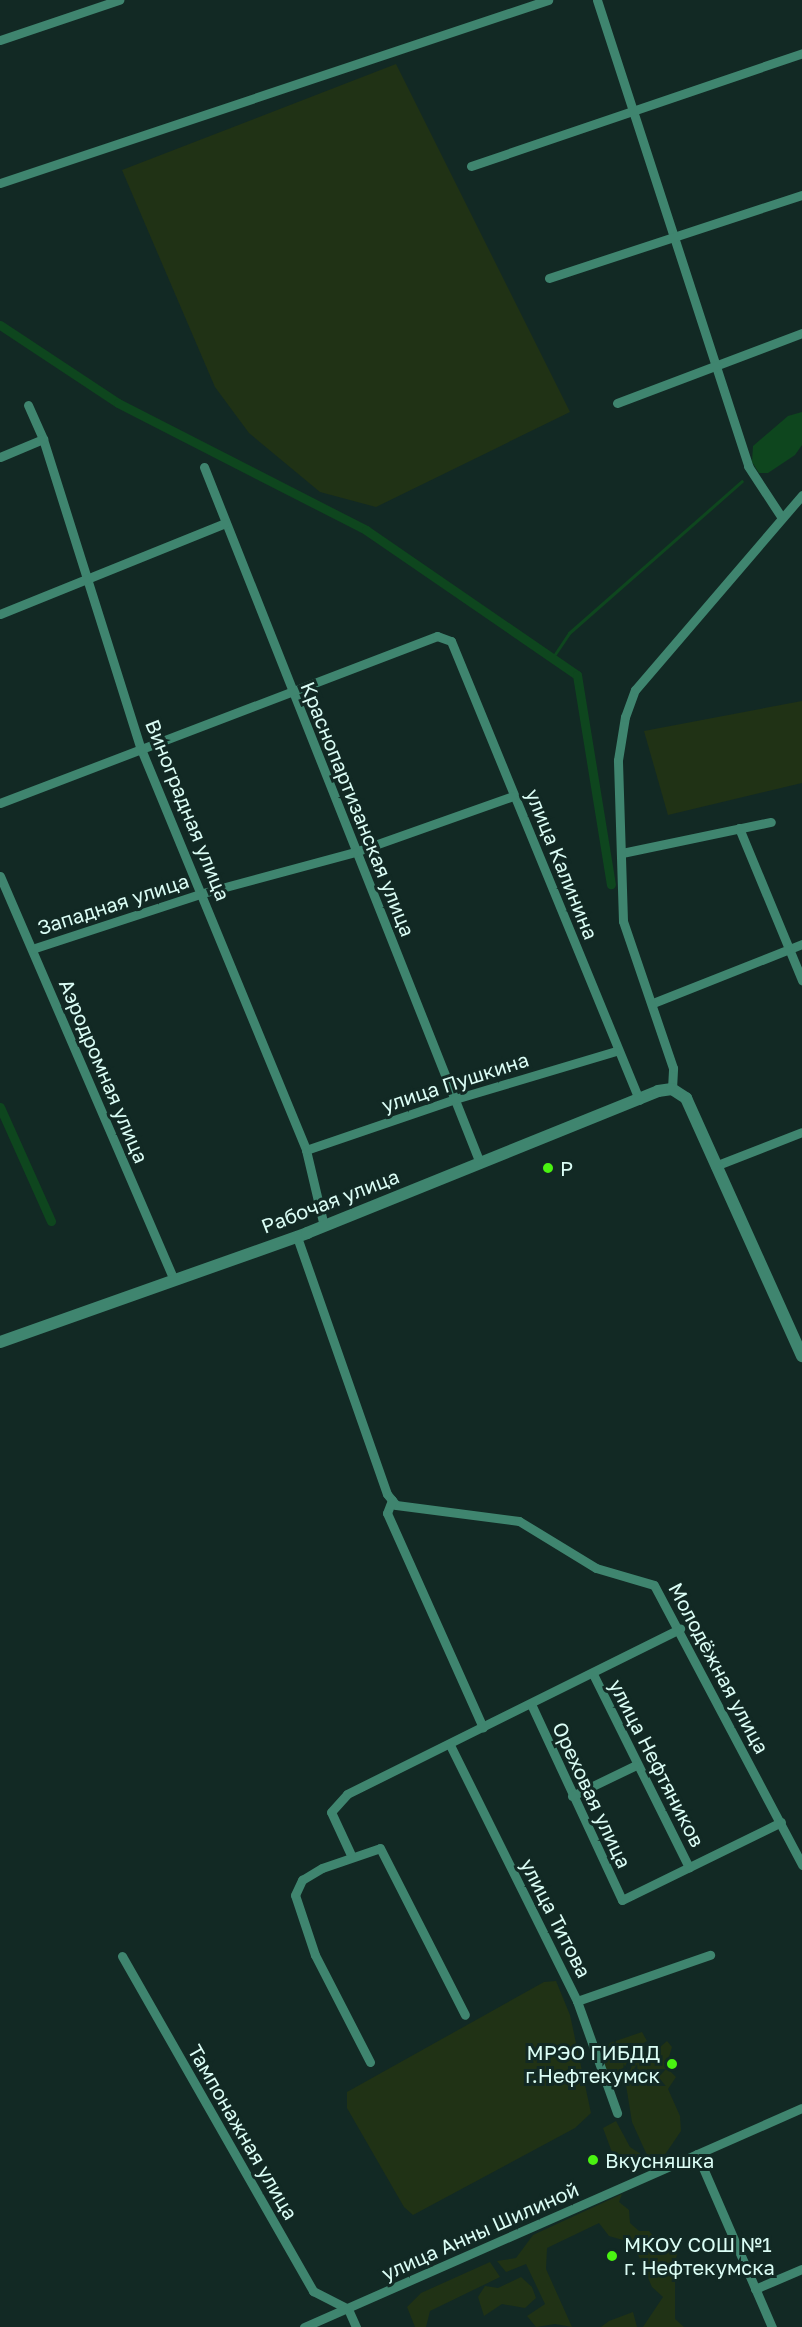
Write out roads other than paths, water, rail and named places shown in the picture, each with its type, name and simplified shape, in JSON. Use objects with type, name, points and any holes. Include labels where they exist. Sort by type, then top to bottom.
[{"type":"street","points":[[0,40],[119,0]]},
{"type":"street","points":[[0,183],[548,0]]},
{"type":"street","points":[[597,0],[748,466],[782,518]]},
{"type":"street","points":[[471,166],[802,53]]},
{"type":"street","points":[[549,278],[802,195]]},
{"type":"street","points":[[617,403],[715,368],[802,333]]},
{"type":"street","name":"Виноградная улица","points":[[28,405],[43,439],[141,749],[203,893],[306,1150],[324,1226]]},
{"type":"street","points":[[0,458],[43,439]]},
{"type":"street","name":"Краснопартизанская улица","points":[[204,467],[290,689],[480,1163]]},
{"type":"street","points":[[802,495],[634,690],[625,717],[618,760],[623,921],[653,1003],[673,1068],[672,1089],[686,1098],[802,1356]]},
{"type":"street","points":[[0,614],[89,580],[225,523]]},
{"type":"street","name":"улица Калинина","points":[[290,689],[436,636],[451,641],[616,1051],[639,1100]]},
{"type":"street","points":[[0,803],[290,689]]},
{"type":"street","name":"Западная улица","points":[[32,949],[203,893],[356,852],[513,796]]},
{"type":"street","points":[[622,853],[771,822]]},
{"type":"street","points":[[739,828],[802,980]]},
{"type":"street","name":"Аэродромная улица","points":[[0,876],[174,1280]]},
{"type":"street","points":[[653,1003],[802,944]]},
{"type":"street","name":"улица Пушкина","points":[[306,1150],[455,1099],[616,1051]]},
{"type":"street","name":"Рабочая улица","points":[[0,1342],[297,1237],[639,1100],[672,1089]]},
{"type":"street","points":[[715,1166],[802,1132]]},
{"type":"street","points":[[297,1237],[390,1497],[387,1513],[483,1728]]},
{"type":"street","name":"Молодёжная улица","points":[[390,1497],[396,1505],[519,1521],[596,1569],[654,1585],[680,1629],[802,1865]]},
{"type":"street","points":[[351,1855],[332,1812],[348,1794],[680,1629]]},
{"type":"street","name":"улица Нефтяников","points":[[593,1674],[636,1765],[689,1867]]},
{"type":"street","name":"Ореховая улица","points":[[531,1704],[622,1900],[689,1867]]},
{"type":"street","name":"улица Титова","points":[[450,1745],[577,2001],[617,2113]]},
{"type":"street","points":[[572,1796],[636,1765]]},
{"type":"street","points":[[689,1867],[781,1822]]},
{"type":"street","points":[[370,2062],[315,1955],[295,1895],[302,1880],[351,1855],[380,1848],[465,2015]]},
{"type":"street","points":[[577,2001],[710,1955]]},
{"type":"street","name":"Тампонажная улица","points":[[123,1956],[313,2290],[348,2309]]},
{"type":"street","name":"улица Анны Шилиной","points":[[304,2327],[802,2108]]},
{"type":"street","points":[[697,2154],[772,2327]]},
{"type":"street","points":[[755,2289],[802,2269]]},
{"type":"street","points":[[348,2309],[356,2327]]},
{"type":"waterway","points":[[0,325],[118,403],[366,530],[577,675],[611,884]]},
{"type":"waterway","points":[[553,657],[569,633],[742,481]]},
{"type":"waterway","points":[[0,1107],[51,1221]]},
{"type":"place","name":"Р","points":[[548,1168]]},
{"type":"place","name":"МРЭО ГИБДД г.Нефтекумск","points":[[672,2064]]},
{"type":"place","name":"Вкусняшка","points":[[593,2160]]},
{"type":"place","name":"МКОУ СОШ №1 г. Нефтекумска","points":[[612,2256]]}]
